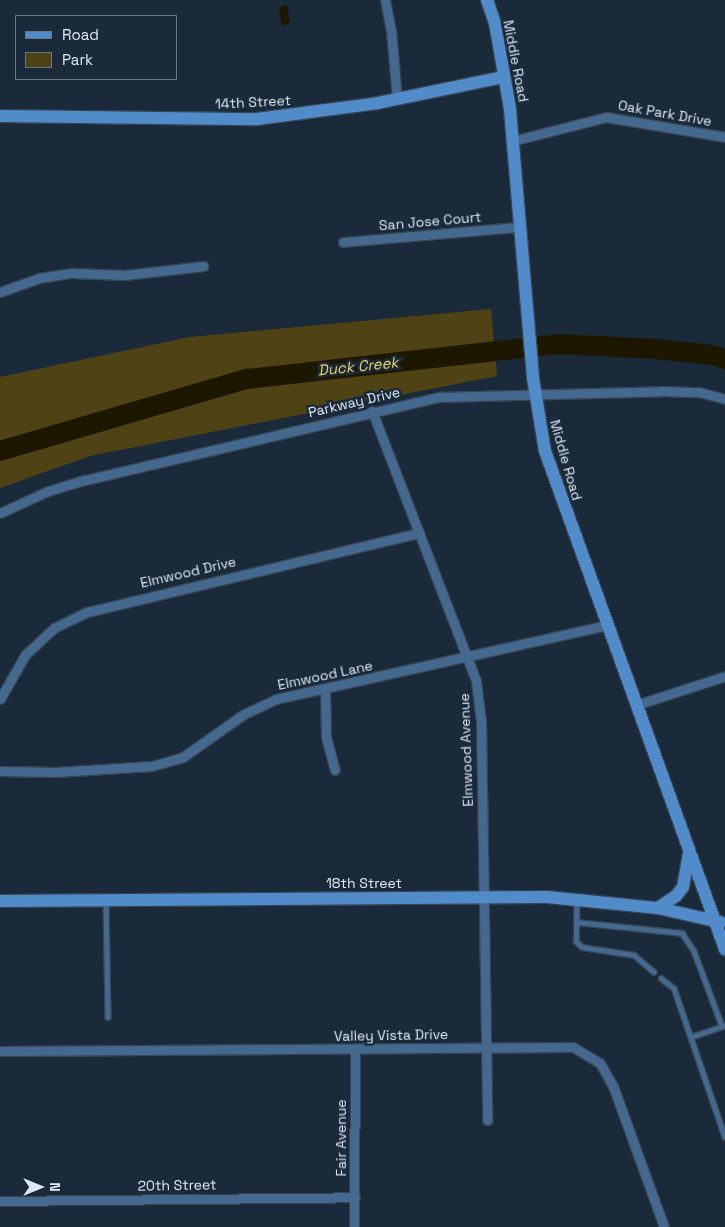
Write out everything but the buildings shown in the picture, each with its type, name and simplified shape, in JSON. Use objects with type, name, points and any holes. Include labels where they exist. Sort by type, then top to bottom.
[{"type":"street","points":[[385,0],[392,30],[397,98]]},
{"type":"street","name":"Middle Road","points":[[487,0],[504,77],[512,141],[533,378],[545,451],[689,850],[720,922],[725,948]]},
{"type":"street","name":"14th Street","points":[[0,116],[257,119],[397,98],[504,77]]},
{"type":"street","name":"Oak Park Drive","points":[[512,141],[606,117],[725,137]]},
{"type":"street","name":"San Jose Court","points":[[343,242],[519,227]]},
{"type":"street","points":[[0,292],[39,278],[72,272],[125,275],[203,266]]},
{"type":"street","name":"Parkway Drive","points":[[0,513],[48,491],[85,480],[372,411],[440,397],[535,393],[699,392],[725,399]]},
{"type":"street","name":"Elmwood Avenue","points":[[372,411],[476,681],[481,720],[486,1120]]},
{"type":"street","name":"Elmwood Drive","points":[[0,699],[25,655],[54,628],[87,612],[419,534]]},
{"type":"street","name":"Elmwood Lane","points":[[0,771],[65,772],[152,766],[183,757],[244,714],[276,699],[326,690],[608,625]]},
{"type":"street","points":[[636,705],[725,676]]},
{"type":"street","points":[[326,690],[326,737],[335,770]]},
{"type":"street","points":[[658,908],[682,887],[689,850]]},
{"type":"street","name":"18th Street","points":[[0,901],[578,898],[658,908],[720,922]]},
{"type":"street","name":"Valley Vista Drive","points":[[0,1051],[573,1047],[600,1063],[613,1086],[664,1227]]},
{"type":"street","name":"Fair Avenue","points":[[354,1227],[355,1049]]},
{"type":"street","name":"20th Street","points":[[0,1201],[355,1197]]},
{"type":"lane","points":[[578,898],[576,941],[582,947],[634,955],[654,972]]},
{"type":"lane","points":[[106,900],[108,1016]]},
{"type":"lane","points":[[576,922],[682,933],[694,951],[723,1026],[691,1037]]},
{"type":"lane","points":[[661,978],[674,988],[725,1137]]},
{"type":"green space","points":[[491,309],[497,376],[90,456],[0,488],[0,377],[190,337]]},
{"type":"shaded area","points":[[287,5],[290,22],[285,26],[281,23],[279,8]]},
{"type":"waterway","name":"Duck Creek","points":[[0,451],[247,379],[558,344],[656,349],[712,355],[725,359]]}]
